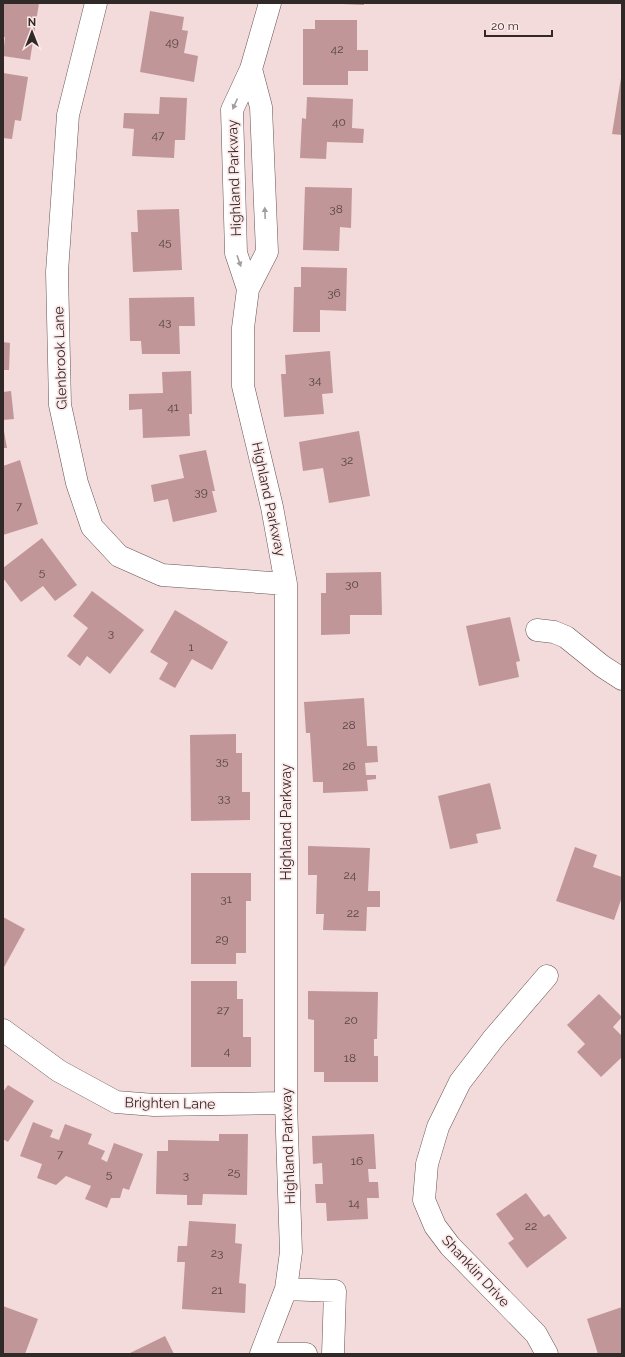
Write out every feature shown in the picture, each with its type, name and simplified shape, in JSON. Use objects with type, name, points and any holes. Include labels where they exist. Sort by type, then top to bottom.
[{"type":"street","name":"Glenbrook Lane","points":[[96,3],[68,115],[57,272],[60,405],[78,483],[92,527],[119,556],[162,575],[286,584]]},
{"type":"street","name":"Highland Parkway","points":[[248,289],[236,253],[232,110],[251,69],[270,3]]},
{"type":"street","name":"Highland Parkway","points":[[251,69],[261,107],[266,252],[248,289],[243,328],[243,386],[272,507],[286,584],[286,1103],[291,1252],[286,1289],[261,1354]]},
{"type":"street","points":[[537,630],[554,632],[566,637],[602,666],[622,679]]},
{"type":"street","name":"Shanklin Drive","points":[[547,976],[493,1039],[460,1082],[438,1127],[427,1164],[424,1200],[435,1226],[450,1246],[536,1334],[547,1354]]},
{"type":"street","name":"Brighten Lane","points":[[3,1030],[59,1071],[116,1102],[154,1105],[286,1103]]},
{"type":"street","points":[[286,1289],[335,1291],[333,1354]]},
{"type":"street","points":[[261,1354],[306,1354]]},
{"type":"building","points":[[3,3],[39,3],[30,60],[3,56],[5,37],[3,37]]},
{"type":"building","points":[[364,3],[364,5],[342,4]]},
{"type":"building","points":[[150,11],[184,17],[182,30],[188,31],[184,53],[198,56],[194,82],[140,72]]},
{"type":"building","points":[[315,20],[357,20],[357,50],[368,50],[368,71],[348,71],[348,85],[303,85],[303,29],[315,29]]},
{"type":"building","points":[[3,73],[28,77],[21,121],[15,120],[12,139],[3,138]]},
{"type":"building","points":[[622,78],[622,135],[612,134]]},
{"type":"building","points":[[160,97],[187,98],[185,140],[175,140],[174,158],[132,156],[134,129],[123,128],[124,113],[159,114]]},
{"type":"building","points":[[307,97],[353,99],[352,128],[364,129],[363,143],[327,142],[326,159],[300,158],[302,118],[306,119]]},
{"type":"building","points":[[305,187],[352,188],[351,228],[340,227],[339,251],[303,250]]},
{"type":"building","points":[[179,209],[182,270],[133,272],[131,232],[138,232],[137,210]]},
{"type":"building","points":[[301,267],[347,268],[346,311],[320,310],[320,332],[293,332],[294,287],[301,287]]},
{"type":"building","points":[[194,297],[195,326],[179,326],[180,354],[142,354],[141,341],[130,341],[129,298]]},
{"type":"building","points":[[3,342],[10,343],[9,370],[3,370]]},
{"type":"building","points":[[330,351],[333,393],[322,394],[324,414],[284,417],[281,374],[286,374],[285,355]]},
{"type":"building","points":[[191,371],[192,414],[189,414],[190,436],[143,438],[142,409],[129,410],[129,394],[163,393],[162,372]]},
{"type":"building","points":[[11,391],[14,419],[3,420],[3,392]]},
{"type":"building","points":[[3,426],[7,448],[3,448]]},
{"type":"building","points":[[359,431],[370,496],[329,503],[323,468],[303,471],[299,442]]},
{"type":"building","points":[[206,450],[215,491],[212,491],[217,512],[173,522],[168,499],[154,502],[151,485],[184,478],[179,455]]},
{"type":"building","points":[[20,460],[38,524],[3,535],[3,466]]},
{"type":"building","points":[[42,538],[77,585],[55,601],[43,586],[21,602],[3,578],[3,568]]},
{"type":"building","points":[[381,572],[382,615],[350,615],[350,634],[321,635],[321,593],[326,593],[326,573]]},
{"type":"building","points":[[92,591],[144,630],[110,674],[87,656],[80,666],[67,656],[88,628],[73,616]]},
{"type":"building","points":[[175,610],[228,642],[212,670],[192,659],[175,688],[159,679],[168,663],[150,652]]},
{"type":"building","points":[[510,617],[520,661],[516,662],[519,677],[479,686],[466,626]]},
{"type":"building","points":[[364,698],[367,746],[377,746],[378,762],[365,763],[366,775],[376,775],[376,779],[367,780],[368,791],[323,793],[323,782],[313,782],[310,733],[306,733],[304,702]]},
{"type":"building","points":[[236,734],[236,753],[242,753],[242,792],[250,792],[250,820],[191,821],[190,735]]},
{"type":"building","points":[[490,783],[501,829],[476,834],[478,843],[450,849],[438,796]]},
{"type":"building","points":[[308,846],[370,848],[368,891],[380,891],[380,907],[367,907],[366,931],[323,930],[324,914],[316,914],[317,875],[308,875]]},
{"type":"building","points":[[575,847],[597,855],[593,867],[622,877],[622,897],[614,920],[556,901]]},
{"type":"building","points":[[191,873],[251,873],[251,901],[246,901],[246,953],[236,953],[236,964],[191,964]]},
{"type":"building","points":[[3,917],[25,929],[3,969]]},
{"type":"building","points":[[191,981],[237,981],[237,999],[243,999],[243,1037],[251,1037],[251,1067],[191,1067]]},
{"type":"building","points":[[308,991],[378,992],[377,1039],[374,1039],[374,1056],[378,1056],[378,1082],[324,1082],[324,1072],[314,1072],[314,1020],[308,1019]]},
{"type":"building","points":[[599,994],[622,1017],[613,1027],[622,1036],[622,1057],[601,1077],[577,1052],[585,1044],[567,1025]]},
{"type":"building","points":[[8,1085],[34,1101],[8,1142],[3,1139],[3,1092]]},
{"type":"building","points":[[33,1122],[53,1130],[50,1137],[59,1140],[65,1124],[92,1134],[88,1144],[105,1151],[101,1159],[107,1162],[114,1143],[143,1154],[129,1190],[123,1188],[120,1198],[111,1198],[107,1208],[85,1199],[91,1186],[66,1176],[56,1185],[37,1178],[42,1164],[20,1156]]},
{"type":"building","points":[[219,1134],[248,1134],[247,1195],[203,1194],[202,1205],[187,1205],[187,1195],[156,1194],[157,1151],[168,1151],[168,1140],[219,1141]]},
{"type":"building","points":[[374,1134],[376,1169],[368,1169],[369,1182],[378,1182],[379,1198],[367,1198],[368,1219],[327,1221],[326,1203],[316,1203],[315,1184],[323,1184],[322,1163],[313,1164],[312,1136]]},
{"type":"building","points":[[526,1193],[544,1217],[549,1214],[567,1238],[527,1268],[508,1243],[514,1239],[496,1214]]},
{"type":"building","points":[[189,1221],[236,1224],[235,1243],[242,1244],[239,1283],[246,1284],[245,1313],[182,1309],[185,1262],[177,1262],[178,1246],[187,1246]]},
{"type":"building","points":[[3,1306],[38,1319],[25,1354],[3,1354]]},
{"type":"building","points":[[622,1307],[622,1354],[598,1354],[587,1319]]},
{"type":"building","points":[[165,1336],[174,1354],[128,1354]]}]
